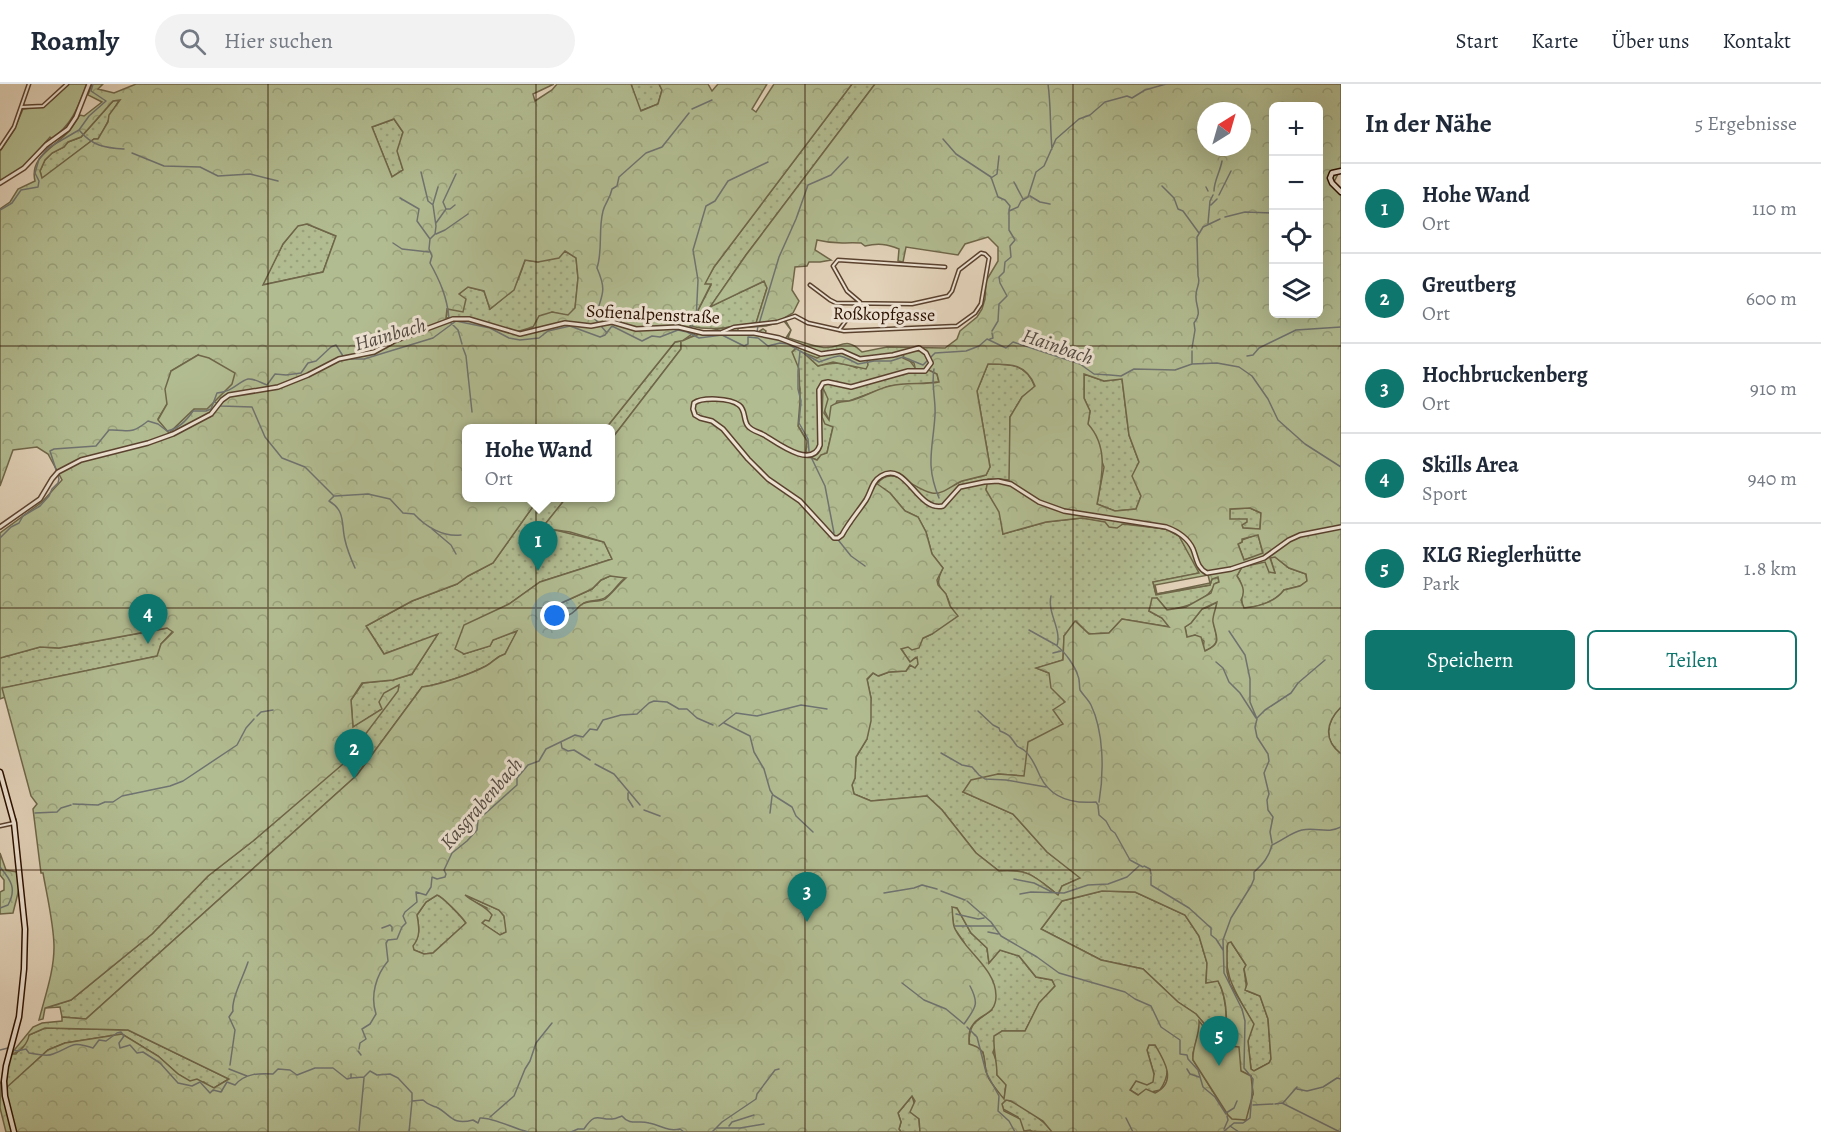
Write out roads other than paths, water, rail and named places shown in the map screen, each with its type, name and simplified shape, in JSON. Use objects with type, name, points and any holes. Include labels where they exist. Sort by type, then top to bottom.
[{"type":"main road","points":[[1341,171],[1332,173],[1329,178],[1341,192]]},
{"type":"main road","points":[[0,772],[14,823],[25,936],[20,1010],[5,1069],[4,1086],[14,1132]]},
{"type":"street","points":[[0,148],[10,134],[29,84]]},
{"type":"street","points":[[22,107],[43,106],[67,84]]},
{"type":"street","points":[[0,183],[24,168],[46,145],[68,129],[76,117],[89,84]]},
{"type":"street","name":"Roßkopfgasse","points":[[722,332],[734,327],[772,324],[795,316],[808,323],[839,330],[957,326],[975,313],[983,299],[985,272],[989,258],[984,253],[978,254],[960,269],[952,291],[947,296],[912,304],[860,302]]},
{"type":"street","points":[[860,302],[847,291],[834,270],[837,261],[945,267]]},
{"type":"street","points":[[810,285],[833,302],[860,302]]},
{"type":"street","points":[[839,330],[860,302]]},
{"type":"street","name":"Sofienalpenstraße","points":[[0,527],[40,499],[58,472],[87,457],[148,443],[173,434],[209,416],[229,395],[288,383],[344,357],[374,352],[394,340],[449,320],[462,318],[519,334],[565,323],[601,325],[612,322],[636,329],[678,327],[700,333],[762,334],[821,354],[842,351],[860,359],[893,355],[916,348],[923,350],[930,359],[929,368],[925,371],[908,371],[854,386],[845,387],[828,382],[823,383],[819,390],[820,444],[819,449],[813,453],[800,454],[781,447],[751,428],[746,422],[741,407],[733,402],[700,400],[694,403],[693,411],[700,418],[712,421],[723,429],[768,479],[800,501],[832,536],[837,538],[842,535],[875,481],[882,475],[890,473],[903,478],[933,507],[943,506],[955,491],[963,486],[998,481],[1011,484],[1039,502],[1064,511],[1166,527],[1188,541],[1200,569],[1207,573],[1231,569],[1268,556],[1286,542],[1300,535],[1341,527]]},
{"type":"street","points":[[0,826],[14,823]]},
{"type":"waterway","points":[[0,210],[12,203],[21,190],[38,187],[39,181],[35,173],[39,159],[48,148],[79,130],[89,116],[106,101],[91,91],[93,84]]},
{"type":"waterway","points":[[1048,84],[1052,149]]},
{"type":"waterway","points":[[992,331],[998,321],[999,304],[1007,296],[999,277],[1004,272],[1005,262],[1011,257],[1010,246],[1015,240],[1009,230],[1009,211],[1018,207],[1021,201],[1028,197],[1036,172],[1044,166],[1056,139],[1079,119],[1090,115],[1105,102],[1127,96],[1132,98],[1145,90],[1166,84]]},
{"type":"waterway","points":[[692,109],[712,100]]},
{"type":"waterway","points":[[607,333],[595,319],[603,289],[597,268],[604,208],[612,189],[617,186],[619,177],[646,153],[662,147],[689,113]]},
{"type":"waterway","points":[[80,131],[89,140],[100,145],[124,149]]},
{"type":"waterway","points":[[943,139],[956,154],[991,177],[998,197],[1005,200],[1010,206],[1009,210]]},
{"type":"waterway","points":[[132,153],[164,166],[200,167],[218,176],[250,174],[278,181]]},
{"type":"waterway","points":[[991,178],[997,174],[999,156]]},
{"type":"waterway","points":[[759,324],[779,257],[808,185],[831,175],[848,157]]},
{"type":"waterway","points":[[1214,191],[1222,161]]},
{"type":"waterway","points":[[690,328],[696,321],[698,280],[693,250],[706,206],[715,201],[728,181],[768,162]]},
{"type":"waterway","points":[[1219,195],[1231,171]]},
{"type":"waterway","points":[[421,172],[428,201],[433,205],[436,226],[435,234],[430,239],[429,249],[432,256],[430,263],[443,289],[449,318]]},
{"type":"waterway","points":[[436,223],[446,209],[443,202],[456,174]]},
{"type":"waterway","points":[[1014,182],[1023,199]]},
{"type":"waterway","points":[[1162,186],[1174,198],[1178,209],[1183,211],[1199,233]]},
{"type":"waterway","points":[[433,204],[438,187]]},
{"type":"waterway","points":[[1206,187],[1208,191]]},
{"type":"waterway","points":[[1208,223],[1210,201],[1213,195]]},
{"type":"waterway","points":[[1030,196],[1040,202],[1050,204]]},
{"type":"waterway","points":[[400,198],[419,209],[417,221],[430,239]]},
{"type":"waterway","points":[[1211,205],[1217,199]]},
{"type":"waterway","points":[[446,209],[455,205]]},
{"type":"waterway","points":[[1225,217],[1245,212],[1269,213]]},
{"type":"waterway","points":[[436,234],[468,214]]},
{"type":"waterway","points":[[1192,348],[1194,323],[1198,312],[1196,299],[1199,281],[1197,237],[1203,227],[1220,219]]},
{"type":"waterway","points":[[393,243],[402,249],[429,252]]},
{"type":"waterway","name":"Hainbach","points":[[347,359],[364,359],[433,338],[456,321],[490,328],[509,338],[520,340],[539,338],[548,331],[570,326],[600,337],[605,335],[612,326],[642,341],[652,336],[660,337],[678,330],[699,338],[722,335],[744,346],[748,344],[748,337],[758,338],[768,346],[788,344],[819,362],[839,356],[858,364],[891,361],[903,357],[923,365],[935,353],[966,351],[979,346],[987,339],[1006,348],[1013,342],[1080,364],[1094,374],[1121,376],[1134,369],[1175,370],[1192,364],[1217,363],[1239,367],[1252,376],[1268,399],[1278,420],[1305,444],[1341,467]]},
{"type":"waterway","points":[[450,322],[458,330],[462,344]]},
{"type":"waterway","points":[[757,332],[758,326]]},
{"type":"waterway","points":[[1247,356],[1253,355],[1259,348],[1296,330],[1341,327]]},
{"type":"waterway","points":[[990,339],[993,338],[992,333]]},
{"type":"waterway","name":"Hainbach","points":[[0,538],[11,527],[19,523],[23,516],[40,506],[58,483],[59,479],[50,451],[96,446],[109,430],[129,431],[148,421],[158,424],[167,431],[171,430],[182,424],[193,411],[211,409],[217,393],[227,391],[245,380],[253,379],[267,385],[275,374],[301,373],[308,363],[316,361],[336,345],[343,356]]},
{"type":"waterway","points":[[463,348],[466,356],[472,412]]},
{"type":"waterway","points":[[800,351],[799,423],[808,439],[809,451]]},
{"type":"waterway","points":[[1192,351],[1192,363]]},
{"type":"waterway","points":[[934,369],[935,415],[931,466],[939,498]]},
{"type":"waterway","points":[[215,402],[221,406],[252,407],[265,437],[282,458],[305,467],[334,496],[329,501],[338,509],[342,518],[346,543],[355,568]]},
{"type":"waterway","points":[[811,457],[825,486],[834,533]]},
{"type":"waterway","points":[[335,496],[368,494],[390,499],[403,513],[414,514],[435,530],[461,535]]},
{"type":"waterway","points":[[432,529],[451,545],[456,554]]},
{"type":"waterway","points":[[839,541],[851,556],[865,566]]},
{"type":"waterway","points":[[1051,596],[1051,609],[1058,633],[1057,646],[1075,668],[1080,690],[1091,705],[1098,727],[1102,766],[1099,802]]},
{"type":"waterway","points":[[1029,630],[1056,645]]},
{"type":"waterway","points":[[1229,631],[1245,655],[1250,679],[1250,702],[1257,719],[1255,727],[1257,737],[1268,754],[1269,761],[1264,773],[1269,794],[1268,810],[1273,817],[1270,832],[1272,843]]},
{"type":"waterway","points":[[1053,653],[1061,651]]},
{"type":"waterway","points":[[1257,718],[1291,693],[1298,683],[1325,660]]},
{"type":"waterway","points":[[1216,662],[1223,668],[1229,682],[1240,693],[1256,718]]},
{"type":"waterway","name":"Kasgrabenbach","points":[[359,1049],[360,1043],[366,1039],[362,1029],[370,1024],[376,1014],[374,993],[377,979],[388,961],[386,943],[388,940],[397,939],[406,923],[403,916],[405,912],[417,902],[416,892],[426,895],[431,887],[432,877],[437,879],[445,877],[444,870],[452,853],[477,830],[478,820],[517,785],[517,778],[528,765],[539,761],[546,749],[575,735],[583,737],[590,729],[597,730],[603,720],[637,714],[654,701],[667,702],[679,709],[687,709],[697,718],[713,725]]},
{"type":"waterway","name":"Kasgrabenbach","points":[[719,726],[736,713],[757,716],[801,705],[827,709]]},
{"type":"waterway","points":[[257,716],[261,712],[273,710]]},
{"type":"waterway","points":[[978,711],[1027,753],[1045,784],[1056,795],[1071,801],[1096,802],[1099,815],[1115,833],[1130,860],[1143,867]]},
{"type":"waterway","points":[[73,804],[98,805],[113,802],[122,796],[183,781],[237,745],[254,719]]},
{"type":"waterway","points":[[724,723],[750,736],[754,752],[764,769],[773,795],[792,807],[796,816],[813,832]]},
{"type":"waterway","points":[[561,742],[562,748],[568,751],[574,750],[590,760]]},
{"type":"waterway","points":[[941,753],[962,765],[972,767],[985,779],[1046,787]]},
{"type":"waterway","points":[[595,764],[614,774],[640,805]]},
{"type":"waterway","points":[[628,793],[628,799],[633,807]]},
{"type":"waterway","points":[[770,813],[772,796]]},
{"type":"waterway","points":[[35,813],[57,812],[71,805]]},
{"type":"waterway","points":[[644,810],[660,816]]},
{"type":"waterway","points":[[16,819],[17,832]]},
{"type":"waterway","points":[[1223,1132],[1234,1123],[1243,1123],[1250,1118],[1253,1079],[1244,1068],[1245,1021],[1242,1009],[1224,973],[1223,940],[1231,918],[1251,886],[1254,872],[1265,860],[1272,845],[1302,830],[1331,830],[1341,827]]},
{"type":"waterway","points":[[1020,894],[1064,893],[1088,885],[1108,884],[1127,877],[1139,866]]},
{"type":"waterway","points":[[1144,866],[1150,869],[1151,874]]},
{"type":"waterway","points":[[0,867],[12,885],[8,905],[0,908]]},
{"type":"waterway","points":[[1151,876],[1151,885],[1189,908],[1211,928],[1211,935],[1223,950]]},
{"type":"waterway","points":[[1014,879],[1034,883],[1052,892]]},
{"type":"waterway","points":[[884,893],[922,885],[937,889]]},
{"type":"waterway","points":[[941,891],[965,900]]},
{"type":"waterway","points":[[967,901],[991,922],[1001,936],[1059,973],[1125,992],[1151,1006],[1161,1027],[1180,1040],[1180,1054],[1187,1055],[1198,1070],[1203,1087],[1215,1097],[1226,1114]]},
{"type":"waterway","points":[[956,914],[978,919],[984,918]]},
{"type":"waterway","points":[[382,928],[390,925],[392,931]]},
{"type":"waterway","points":[[955,926],[993,926]]},
{"type":"waterway","points":[[988,932],[998,934]]},
{"type":"waterway","points":[[230,1065],[235,1030],[229,1017],[233,1011],[236,994],[248,962]]},
{"type":"waterway","points":[[902,983],[924,1000],[946,1009],[964,1024],[975,1006],[975,998],[970,986]]},
{"type":"waterway","points":[[490,1117],[514,1096],[536,1043],[552,1023]]},
{"type":"waterway","points":[[967,1027],[977,1037],[986,1072],[999,1096],[998,1111],[1009,1121],[1015,1132]]},
{"type":"waterway","points":[[1226,1028],[1226,1035]]},
{"type":"waterway","name":"Kasgrabenbach","points":[[13,1050],[26,1049],[29,1053],[48,1055],[72,1045],[93,1048],[99,1040],[106,1041],[121,1032],[124,1036],[119,1043],[120,1048],[130,1045],[137,1053],[143,1052],[160,1063],[178,1083],[192,1086],[200,1082],[210,1093],[213,1090],[221,1092],[227,1082],[235,1085],[248,1076],[273,1074],[278,1069],[290,1070],[297,1075],[315,1068],[333,1068],[347,1079],[351,1078],[351,1074]]},
{"type":"waterway","name":"Kasgrabenbach","points":[[0,1050],[8,1048]]},
{"type":"waterway","name":"Kasgrabenbach","points":[[358,1051],[361,1055]]},
{"type":"waterway","points":[[229,1069],[247,1076]]},
{"type":"waterway","points":[[712,1132],[722,1122],[756,1099],[757,1094],[775,1070],[779,1069]]},
{"type":"waterway","points":[[1187,1069],[1190,1074],[1199,1077]]},
{"type":"waterway","points":[[351,1078],[364,1077],[370,1071],[377,1075],[390,1074],[398,1078],[412,1093],[412,1101],[423,1100],[456,1120],[473,1120],[478,1123],[480,1118],[485,1118],[528,1132]]},
{"type":"waterway","points":[[359,1131],[364,1078]]},
{"type":"waterway","points":[[1297,1089],[1307,1091],[1323,1087],[1337,1078],[1341,1079]]},
{"type":"waterway","points":[[1283,1103],[1297,1087]]},
{"type":"waterway","points":[[409,1132],[412,1101]]},
{"type":"waterway","points":[[1226,1113],[1234,1108],[1237,1101]]},
{"type":"waterway","points":[[1275,1104],[1282,1103],[1340,1132]]},
{"type":"waterway","points":[[1253,1105],[1273,1104]]},
{"type":"waterway","points":[[729,1126],[732,1122],[754,1115]]},
{"type":"waterway","points":[[571,1132],[584,1129],[594,1118],[613,1119],[622,1116],[631,1122],[645,1122],[668,1129],[680,1129],[684,1132]]},
{"type":"waterway","points":[[1224,1129],[1228,1120],[1227,1116]]},
{"type":"waterway","points":[[1126,1118],[1133,1132]]},
{"type":"waterway","points":[[717,1128],[740,1128],[764,1124]]},
{"type":"waterway","points":[[1230,1126],[1239,1132]]},
{"type":"place","name":"Hohe Wand","points":[[538,571]]},
{"type":"place","name":"Skills Area","points":[[148,644]]},
{"type":"place","name":"Greutberg","points":[[354,779]]},
{"type":"place","name":"Hochbruckenberg","points":[[807,922]]},
{"type":"place","name":"KLG Rieglerhütte","points":[[1219,1066]]}]
